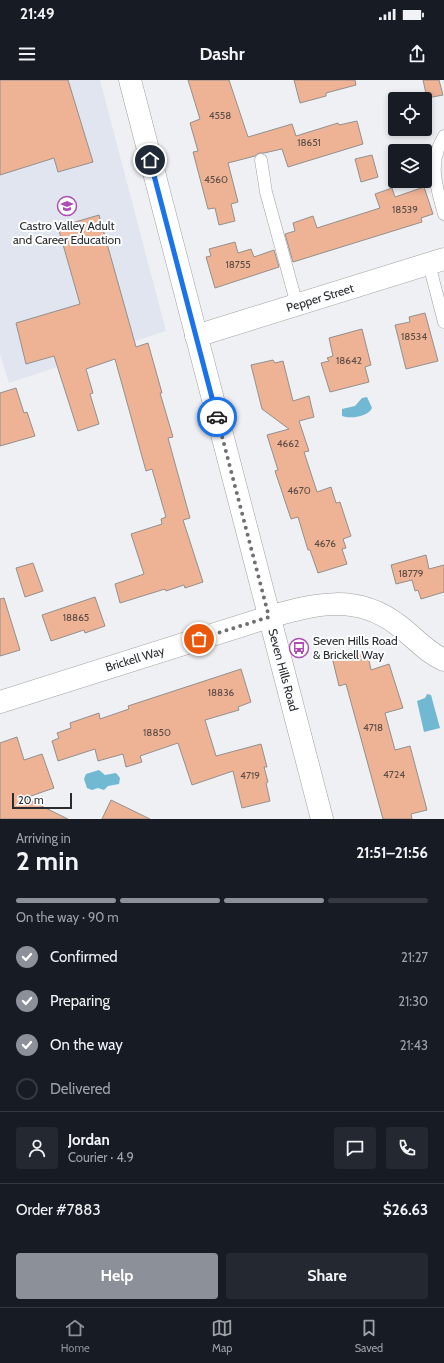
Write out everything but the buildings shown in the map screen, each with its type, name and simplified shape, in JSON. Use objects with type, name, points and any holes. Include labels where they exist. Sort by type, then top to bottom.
[{"type":"street","name":"Seven Hills Road","points":[[130,80],[322,819]]},
{"type":"street","name":"Pepper Street","points":[[196,336],[436,262]]},
{"type":"street","name":"Brickell Way","points":[[0,702],[269,617],[314,605],[341,604],[370,610],[397,624],[425,649],[444,660]]},
{"type":"lane","points":[[444,136],[438,145],[433,168],[444,214]]},
{"type":"lane","points":[[261,160],[266,192],[297,305]]},
{"type":"lane","points":[[436,262],[444,322]]},
{"type":"shaded area","name":"Castro Valley Adult and Career Education","points":[[0,80],[100,80],[166,331],[9,383],[0,354]]},
{"type":"water","points":[[367,397],[372,408],[370,411],[363,415],[354,417],[342,416],[342,409],[355,406],[362,398]]},
{"type":"water","points":[[427,694],[431,695],[440,728],[424,732],[417,701],[425,698]]},
{"type":"water","points":[[99,770],[105,775],[116,773],[120,778],[119,784],[108,786],[104,790],[98,788],[92,790],[87,788],[84,779],[86,774]]},
{"type":"way so far","points":[[199,639],[269,617],[217,417]]},
{"type":"place","name":"Castro Valley Adult and Career Education","points":[[67,206]]},
{"type":"place","name":"Seven Hills Road & Brickell Way","points":[[299,648]]},
{"type":"route","points":[[150,160],[217,417]]}]
